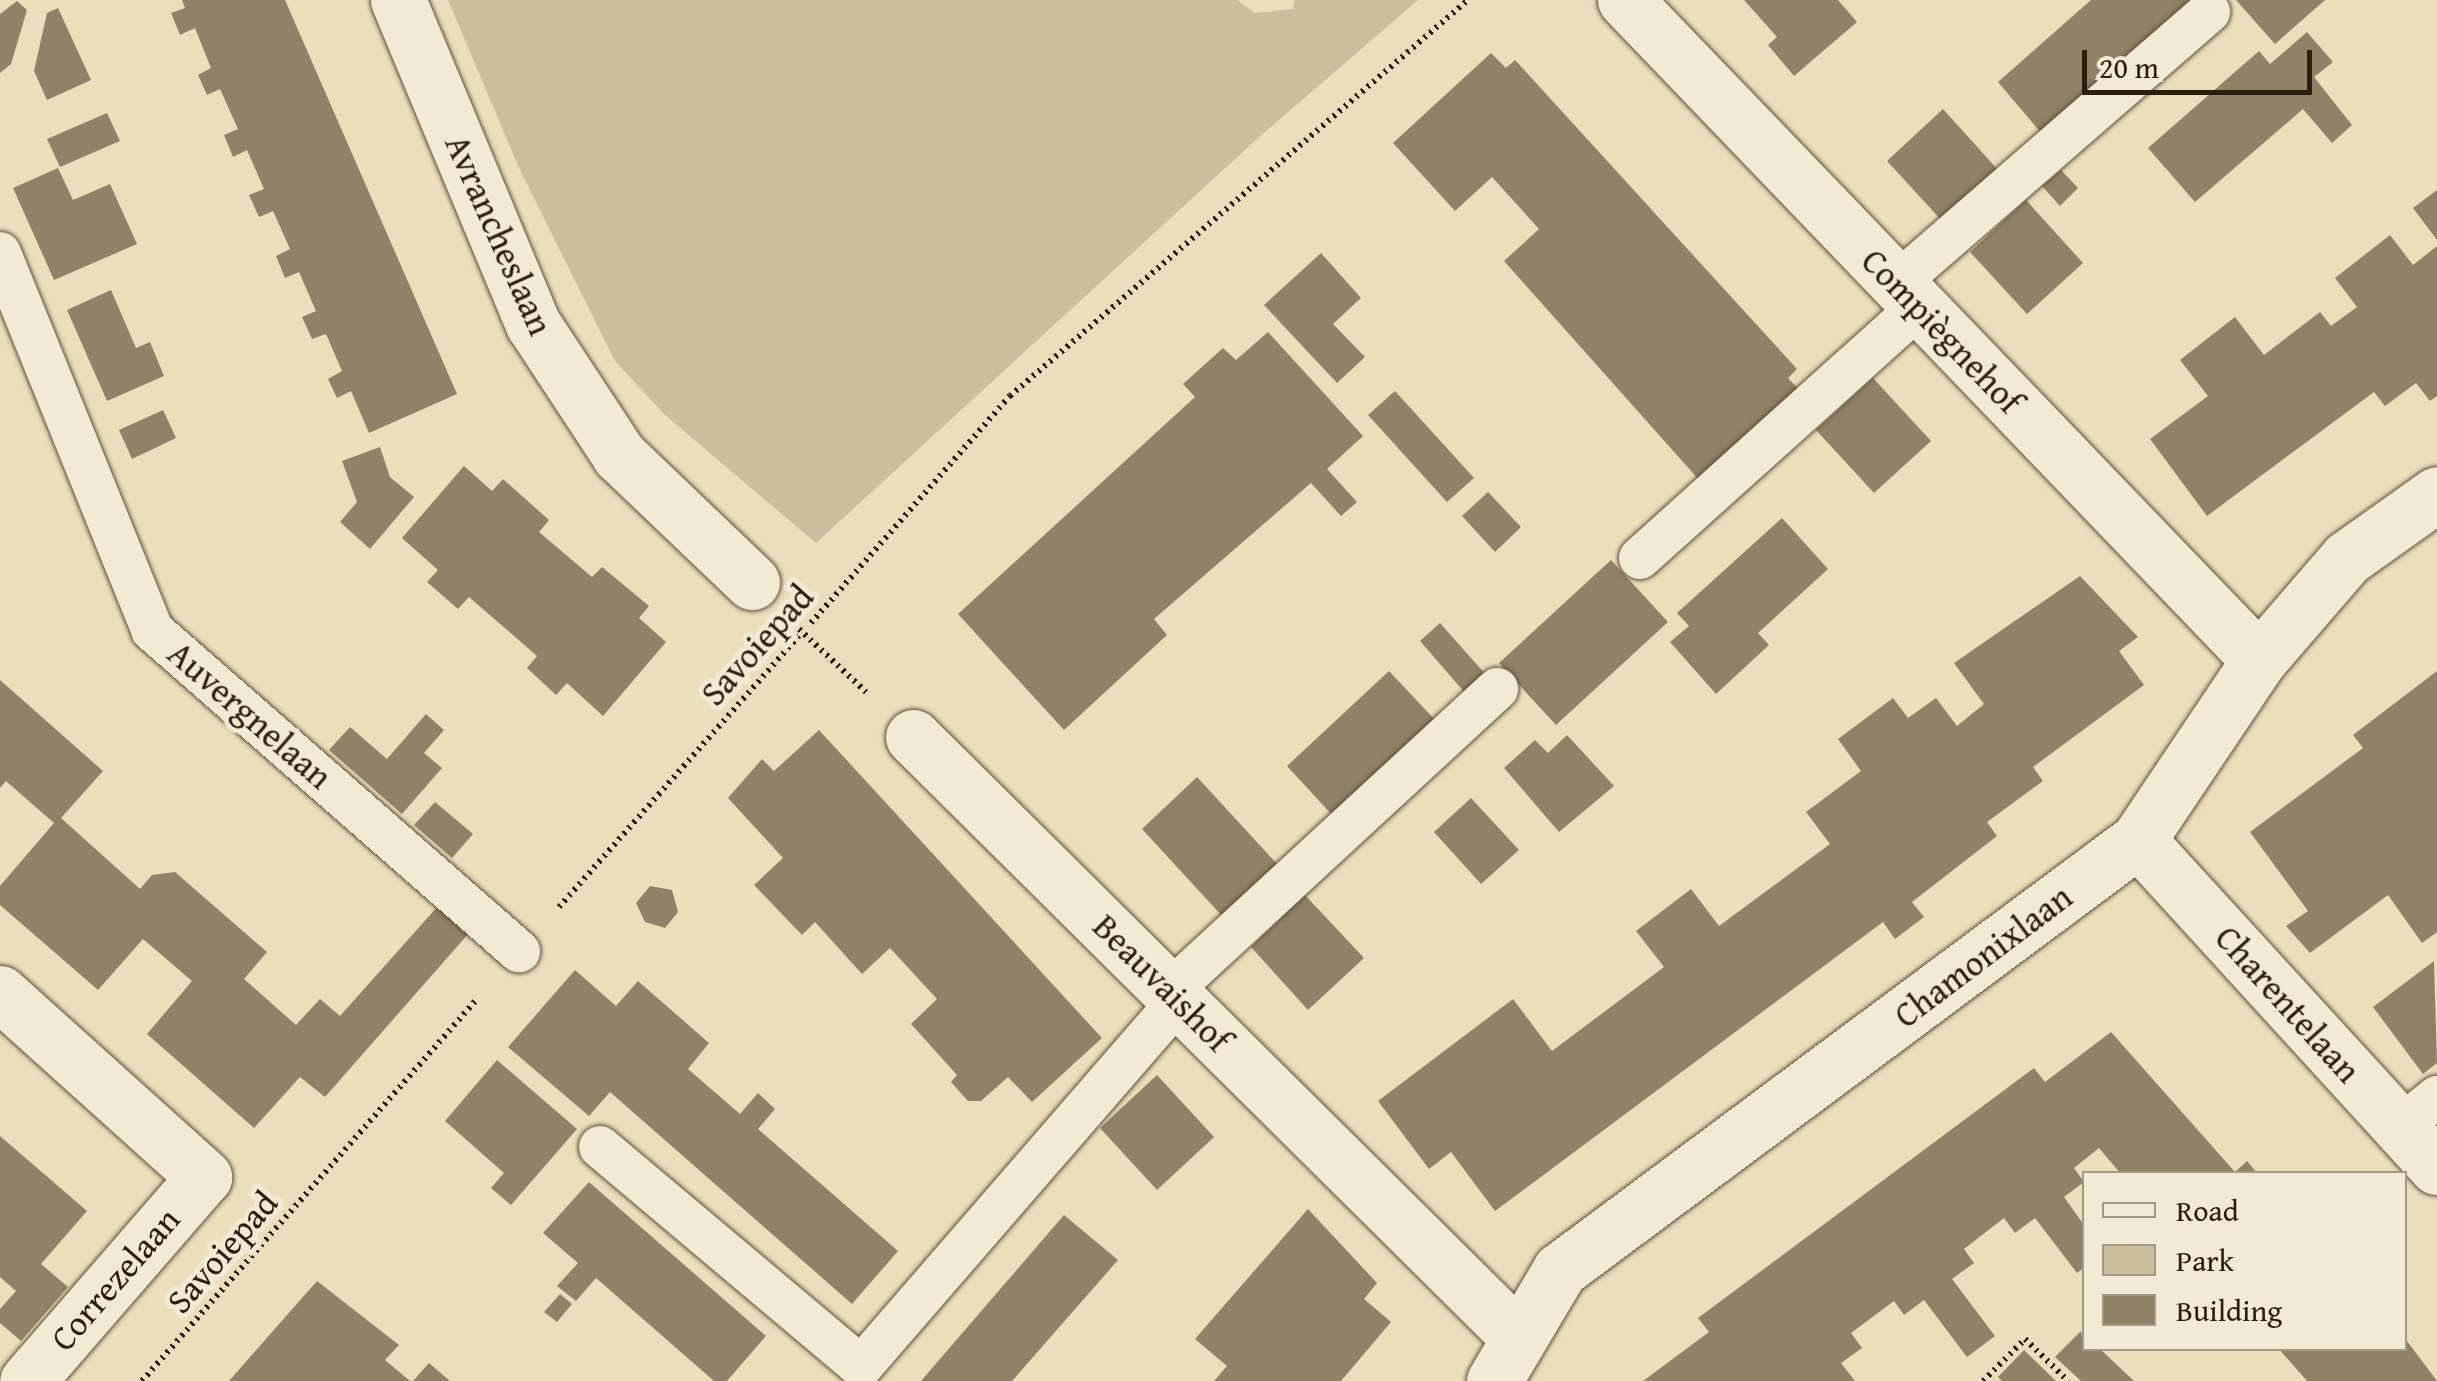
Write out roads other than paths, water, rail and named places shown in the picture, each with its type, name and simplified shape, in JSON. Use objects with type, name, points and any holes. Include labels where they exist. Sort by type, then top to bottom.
[{"type":"street","name":"Avrancheslaan","points":[[398,0],[533,324],[619,455],[752,582]]},
{"type":"street","name":"Compiègnehof","points":[[1625,0],[2259,660]]},
{"type":"street","name":"Chamonixlaan","points":[[1506,1359],[1560,1270],[2138,840],[2259,660],[2347,558],[2437,494]]},
{"type":"street","name":"Beauvaishof","points":[[913,738],[1175,995],[1506,1359]]},
{"type":"street","name":"Charentelaan","points":[[2138,840],[2418,1112],[2437,1167]]},
{"type":"street","name":"Correzelaan","points":[[0,994],[204,1177],[26,1381]]},
{"type":"lane","points":[[1640,558],[1908,296],[2209,12]]},
{"type":"lane","name":"Auvergnelaan","points":[[0,253],[152,630],[520,951]]},
{"type":"lane","points":[[600,1147],[861,1367],[1175,995],[1497,688]]}]
